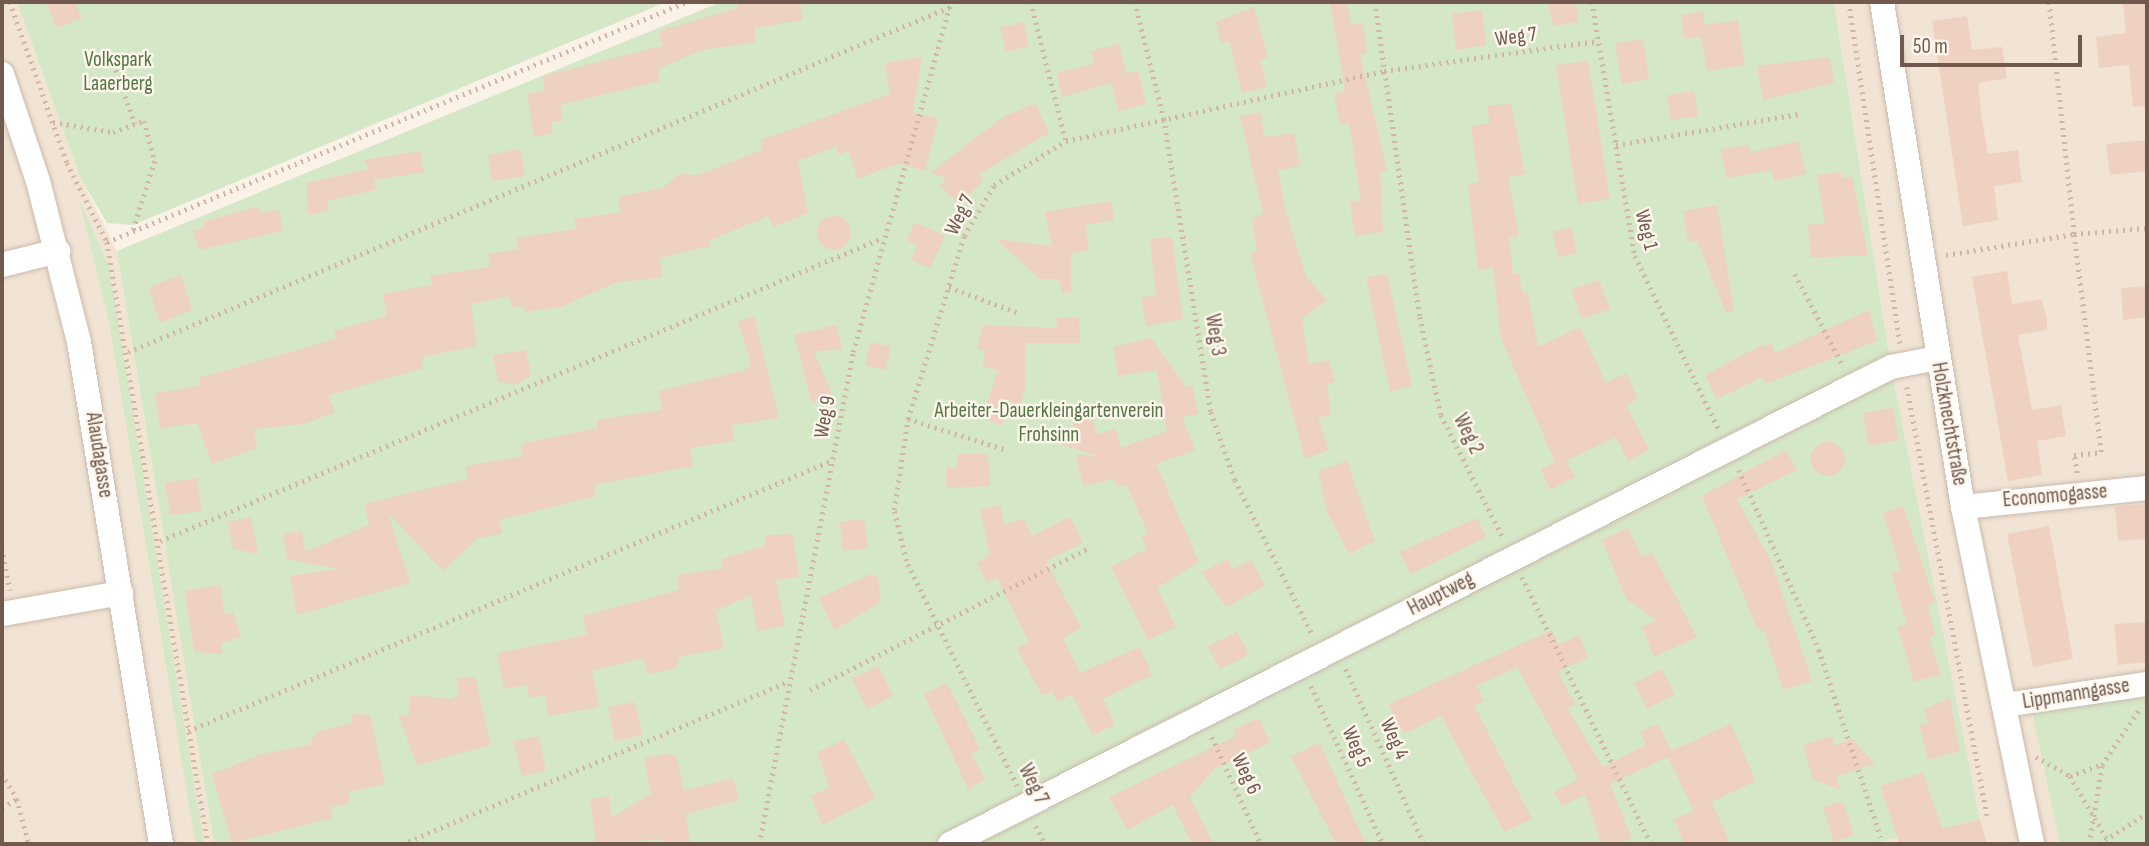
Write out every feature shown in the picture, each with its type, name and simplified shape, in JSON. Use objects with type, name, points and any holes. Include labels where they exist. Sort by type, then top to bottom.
[{"type":"street","name":"Holzknechtstraße","points":[[1882,2],[1963,507],[2032,844]]},
{"type":"street","name":"Alaudagasse","points":[[2,74],[58,251],[121,593],[161,844]]},
{"type":"street","points":[[2,265],[58,251]]},
{"type":"street","name":"Hauptweg","points":[[950,844],[1025,802],[1202,717],[1319,654],[1728,447],[1853,386],[1903,365],[1937,358]]},
{"type":"street","name":"Economogasse","points":[[1963,507],[2147,488]]},
{"type":"street","points":[[7,606],[121,593]]},
{"type":"street","name":"Lippmanngasse","points":[[2005,705],[2147,684]]},
{"type":"path","points":[[10,2],[53,122],[107,242],[160,541],[208,844]]},
{"type":"path","points":[[107,242],[686,2]]},
{"type":"path","points":[[1031,2],[1066,141]]},
{"type":"path","name":"Weg 3","points":[[1135,2],[1164,119],[1211,412],[1235,480],[1319,654]]},
{"type":"path","name":"Weg 2","points":[[1375,2],[1441,415],[1513,557],[1651,844]]},
{"type":"path","name":"Weg 1","points":[[1592,2],[1635,256],[1786,565],[1881,838]]},
{"type":"path","points":[[1849,2],[1903,365],[1987,816]]},
{"type":"path","points":[[2049,2],[2101,452],[2074,455],[2082,494]]},
{"type":"path","points":[[128,352],[950,5]]},
{"type":"path","name":"Weg 9","points":[[759,844],[787,682],[881,239],[950,5]]},
{"type":"path","name":"Weg 7","points":[[1045,844],[906,561],[894,510],[908,419],[964,236],[994,185],[1066,141],[1384,71],[1598,41]]},
{"type":"path","points":[[116,69],[135,124]]},
{"type":"path","points":[[1616,145],[1800,114]]},
{"type":"path","points":[[53,122],[97,132],[144,121],[155,161],[132,232]]},
{"type":"path","points":[[1922,259],[2074,234],[2147,228]]},
{"type":"path","points":[[160,541],[881,239]]},
{"type":"path","points":[[1795,274],[1853,386]]},
{"type":"path","points":[[949,287],[1016,312]]},
{"type":"path","points":[[908,419],[1004,449]]},
{"type":"path","points":[[188,731],[833,460]]},
{"type":"path","points":[[810,690],[938,628],[1091,547]]},
{"type":"path","points":[[2,548],[7,606]]},
{"type":"path","name":"Weg 5","points":[[1319,654],[1383,844]]},
{"type":"path","name":"Weg 4","points":[[1319,654],[1424,844]]},
{"type":"path","points":[[401,844],[787,682]]},
{"type":"path","points":[[2089,844],[2102,765],[2147,700]]},
{"type":"path","name":"Weg 6","points":[[1202,717],[1261,844]]},
{"type":"path","points":[[2036,756],[2070,776],[2108,842]]},
{"type":"path","points":[[2070,776],[2102,765]]},
{"type":"path","points":[[2,774],[17,799],[29,844]]},
{"type":"path","points":[[2,808],[17,799]]},
{"type":"path","points":[[2099,844],[2108,842],[2147,813]]},
{"type":"shaded area","points":[[2,2],[17,2],[81,179],[117,251],[214,844],[2,844]]},
{"type":"shaded area","points":[[1834,2],[2147,2],[2147,844],[1868,844],[1980,820],[1891,367]]},
{"type":"green space","name":"Volkspark Laaerberg","points":[[17,2],[666,2],[133,225],[107,223],[81,179]]},
{"type":"green space","name":"Arbeiter-Dauerkleingartenverein Frohsinn","points":[[721,2],[1834,2],[1891,367],[1980,820],[1868,844],[214,844],[117,251]]},
{"type":"green space","points":[[79,199],[109,267],[204,844],[196,844],[110,327]]},
{"type":"green space","points":[[2147,694],[2147,844],[2060,844],[2032,711]]},
{"type":"building","points":[[46,2],[75,2],[82,18],[56,28]]},
{"type":"building","points":[[737,2],[800,2],[803,20],[754,28],[756,42],[702,50],[658,69],[660,81],[560,105],[563,120],[551,122],[553,133],[534,137],[527,94],[545,91],[543,76],[662,46],[659,31],[738,8]]},
{"type":"building","points":[[1330,2],[1346,2],[1352,25],[1363,23],[1367,53],[1360,54],[1387,171],[1380,172],[1383,232],[1355,236],[1350,202],[1361,200],[1349,123],[1340,125],[1334,94],[1345,91]]},
{"type":"building","points":[[1548,2],[1576,2],[1579,22],[1553,26]]},
{"type":"building","points":[[2123,2],[2147,2],[2147,106],[2133,107],[2129,65],[2099,68],[2096,37],[2126,33]]},
{"type":"building","points":[[1254,7],[1268,57],[1260,59],[1267,87],[1242,93],[1229,41],[1221,43],[1216,22]]},
{"type":"building","points":[[1482,10],[1486,45],[1456,50],[1452,14]]},
{"type":"building","points":[[1703,11],[1705,25],[1738,20],[1745,65],[1707,71],[1701,37],[1684,39],[1681,15]]},
{"type":"building","points":[[1967,16],[1972,50],[2002,47],[2007,78],[1978,83],[1982,119],[1988,154],[2018,150],[2022,182],[1994,186],[1998,220],[1963,226],[1932,21]]},
{"type":"building","points":[[1024,22],[1029,46],[1006,52],[1000,28]]},
{"type":"building","points":[[1643,39],[1649,79],[1622,84],[1615,43]]},
{"type":"building","points":[[1119,44],[1126,74],[1138,71],[1146,104],[1118,111],[1112,83],[1062,97],[1057,73],[1094,64],[1091,51]]},
{"type":"building","points":[[922,57],[913,112],[938,119],[925,171],[898,163],[858,179],[848,151],[839,155],[837,146],[798,161],[808,213],[773,227],[768,216],[708,241],[710,246],[660,258],[662,277],[614,283],[561,307],[525,312],[524,306],[512,307],[510,296],[471,304],[477,346],[422,357],[423,368],[328,396],[335,412],[305,424],[254,429],[257,448],[212,464],[197,423],[160,429],[155,393],[200,386],[199,378],[336,339],[334,331],[387,316],[383,294],[432,285],[430,276],[490,267],[488,254],[518,249],[516,238],[576,229],[574,219],[621,212],[618,197],[663,188],[679,174],[698,175],[762,150],[761,140],[890,94],[885,63]]},
{"type":"building","points":[[1830,57],[1834,83],[1763,100],[1757,66]]},
{"type":"building","points":[[1588,61],[1610,199],[1578,204],[1556,65]]},
{"type":"building","points":[[1694,91],[1698,116],[1671,120],[1667,95]]},
{"type":"building","points":[[1035,103],[1049,133],[979,174],[984,179],[960,205],[940,186],[947,178],[930,173],[1003,117]]},
{"type":"building","points":[[1511,103],[1525,174],[1508,177],[1519,236],[1509,237],[1513,274],[1519,273],[1522,293],[1528,292],[1538,347],[1580,327],[1606,383],[1626,373],[1638,399],[1626,405],[1649,450],[1628,461],[1616,437],[1566,461],[1575,477],[1550,490],[1541,469],[1555,462],[1501,338],[1493,268],[1478,270],[1468,184],[1479,182],[1471,126],[1490,123],[1487,106]]},
{"type":"building","points":[[1261,113],[1264,137],[1294,133],[1300,166],[1278,170],[1285,208],[1306,277],[1327,300],[1302,318],[1309,364],[1329,360],[1335,382],[1327,384],[1331,415],[1318,418],[1329,450],[1305,459],[1250,253],[1257,252],[1252,219],[1263,213],[1240,116]]},
{"type":"building","points":[[2147,140],[2147,171],[2110,175],[2106,144]]},
{"type":"building","points":[[1798,141],[1806,174],[1774,181],[1772,170],[1726,178],[1721,149],[1748,145],[1750,152]]},
{"type":"building","points":[[521,149],[525,176],[492,181],[488,155]]},
{"type":"building","points":[[420,151],[424,172],[374,180],[376,190],[327,201],[329,210],[308,215],[307,183],[369,169],[364,160]]},
{"type":"building","points":[[1841,172],[1841,178],[1852,177],[1868,255],[1811,258],[1808,225],[1825,223],[1817,175]]},
{"type":"building","points":[[1111,201],[1114,220],[1085,225],[1089,250],[1071,253],[1071,292],[1062,293],[1059,279],[1040,279],[996,239],[1052,246],[1045,212]]},
{"type":"building","points":[[1717,205],[1734,310],[1726,313],[1697,240],[1688,242],[1683,211]]},
{"type":"building","points":[[258,206],[260,213],[279,210],[283,231],[199,250],[193,231],[204,227],[203,222]]},
{"type":"building","points":[[834,216],[846,221],[851,233],[846,245],[834,250],[822,245],[817,233],[822,221]]},
{"type":"building","points":[[915,222],[945,236],[930,269],[911,260],[917,245],[907,240]]},
{"type":"building","points":[[1571,227],[1577,253],[1558,257],[1552,232]]},
{"type":"building","points":[[1172,237],[1183,319],[1146,326],[1141,298],[1156,295],[1150,239]]},
{"type":"building","points":[[2007,271],[2012,304],[2042,299],[2047,330],[2018,335],[2032,410],[2061,405],[2066,436],[2037,441],[2042,475],[2008,481],[1972,277]]},
{"type":"building","points":[[181,274],[192,310],[160,323],[149,288]]},
{"type":"building","points":[[1387,274],[1412,386],[1390,392],[1366,277]]},
{"type":"building","points":[[1599,280],[1610,309],[1582,319],[1571,290]]},
{"type":"building","points":[[2147,286],[2147,317],[2123,320],[2121,288]]},
{"type":"building","points":[[1869,310],[1877,341],[1765,384],[1762,377],[1717,399],[1705,375],[1760,346],[1771,344],[1775,353]]},
{"type":"building","points":[[754,316],[779,418],[732,425],[734,441],[690,448],[693,466],[594,485],[596,496],[499,520],[502,534],[478,538],[443,571],[388,513],[410,583],[297,615],[290,576],[338,569],[287,559],[283,534],[302,531],[305,552],[369,525],[365,504],[468,479],[466,466],[523,456],[521,444],[598,428],[597,420],[662,410],[659,391],[746,370],[751,363],[738,322]]},
{"type":"building","points":[[1079,317],[1080,343],[1025,343],[1025,389],[1016,419],[1006,416],[1002,425],[982,419],[998,370],[983,367],[985,350],[977,348],[983,325],[1058,328],[1056,318]]},
{"type":"building","points":[[837,325],[842,350],[814,351],[832,394],[812,403],[794,335]]},
{"type":"building","points":[[1151,338],[1186,387],[1193,386],[1198,414],[1182,417],[1195,450],[1156,464],[1199,562],[1157,588],[1176,627],[1148,640],[1111,567],[1147,549],[1141,537],[1148,533],[1126,484],[1117,487],[1115,479],[1083,486],[1076,455],[1098,456],[1057,443],[1076,438],[1072,415],[1092,412],[1096,434],[1116,429],[1121,448],[1167,431],[1157,370],[1118,376],[1114,347]]},
{"type":"building","points":[[871,342],[891,347],[885,370],[865,365]]},
{"type":"building","points":[[526,350],[531,376],[515,385],[498,381],[493,355]]},
{"type":"building","points":[[1893,408],[1899,440],[1869,446],[1863,413]]},
{"type":"building","points":[[1828,442],[1840,447],[1845,459],[1840,471],[1828,476],[1816,471],[1811,459],[1816,447]]},
{"type":"building","points":[[1786,450],[1797,470],[1737,499],[1772,563],[1812,681],[1783,690],[1765,632],[1757,628],[1702,496]]},
{"type":"building","points":[[957,454],[988,454],[990,486],[947,488],[946,468],[957,468]]},
{"type":"building","points":[[1347,461],[1375,541],[1349,554],[1327,512],[1318,471]]},
{"type":"building","points":[[197,478],[202,511],[170,515],[165,483]]},
{"type":"building","points":[[2147,504],[2147,539],[2118,541],[2115,507]]},
{"type":"building","points":[[1001,505],[1005,525],[1024,518],[1032,536],[1070,517],[1083,543],[1046,561],[1081,628],[1063,638],[1080,673],[1140,647],[1152,675],[1103,699],[1115,725],[1093,735],[1072,694],[1058,702],[1052,691],[1042,696],[1017,648],[1029,642],[997,578],[987,583],[977,563],[990,555],[980,510]]},
{"type":"building","points":[[1903,506],[1935,602],[1927,605],[1936,635],[1929,637],[1941,674],[1914,682],[1898,627],[1907,624],[1891,573],[1901,570],[1883,513]]},
{"type":"building","points":[[251,517],[258,554],[233,549],[228,522]]},
{"type":"building","points":[[1477,518],[1486,537],[1411,574],[1399,552]]},
{"type":"building","points":[[864,519],[868,548],[843,551],[840,522]]},
{"type":"building","points":[[2049,526],[2073,659],[2033,667],[2007,534]]},
{"type":"building","points":[[1628,528],[1642,557],[1652,552],[1697,637],[1654,657],[1642,627],[1657,620],[1626,599],[1602,540]]},
{"type":"building","points":[[793,534],[799,577],[776,580],[785,626],[757,631],[751,595],[716,611],[724,648],[679,657],[677,668],[647,674],[644,658],[592,671],[599,707],[549,716],[545,695],[529,698],[527,685],[504,689],[497,653],[587,635],[583,616],[679,590],[677,575],[723,568],[722,559],[765,546],[765,535]]},
{"type":"building","points":[[1228,559],[1232,569],[1251,560],[1265,586],[1226,607],[1202,572]]},
{"type":"building","points":[[871,574],[878,577],[881,602],[834,630],[819,598]]},
{"type":"building","points":[[220,585],[225,615],[233,612],[241,637],[221,643],[223,654],[194,652],[185,591]]},
{"type":"building","points":[[2147,622],[2147,662],[2118,665],[2114,624]]},
{"type":"building","points":[[1552,630],[1559,645],[1579,635],[1588,657],[1558,672],[1575,704],[1567,708],[1603,767],[1646,745],[1640,731],[1658,724],[1671,751],[1731,724],[1756,781],[1712,802],[1730,844],[1684,844],[1674,819],[1694,811],[1668,757],[1610,784],[1632,839],[1602,844],[1585,795],[1562,806],[1554,792],[1578,779],[1517,667],[1477,686],[1484,701],[1474,705],[1532,819],[1504,832],[1441,716],[1404,734],[1398,725],[1389,704]]},
{"type":"building","points":[[1237,632],[1249,655],[1220,669],[1208,646]]},
{"type":"building","points":[[878,666],[893,696],[867,709],[852,679]]},
{"type":"building","points":[[1662,669],[1675,695],[1647,708],[1634,683]]},
{"type":"building","points":[[475,677],[491,745],[417,765],[398,715],[409,716],[410,695],[451,699],[459,694],[457,678]]},
{"type":"building","points":[[947,683],[980,749],[971,753],[985,780],[968,789],[924,694]]},
{"type":"building","points":[[1950,698],[1960,751],[1928,760],[1919,725],[1928,723],[1924,709]]},
{"type":"building","points":[[635,702],[642,735],[615,741],[608,707]]},
{"type":"building","points":[[352,714],[370,715],[385,784],[348,792],[350,803],[331,807],[333,818],[232,843],[212,774],[262,754],[309,745],[317,732],[352,723]]},
{"type":"building","points":[[1259,718],[1270,743],[1215,768],[1190,797],[1213,844],[1192,844],[1173,805],[1127,830],[1109,797],[1236,736],[1233,730]]},
{"type":"building","points":[[539,736],[546,771],[522,776],[513,741]]},
{"type":"building","points":[[1832,736],[1834,746],[1852,739],[1875,764],[1836,776],[1840,790],[1813,779],[1803,745]]},
{"type":"building","points":[[844,740],[876,798],[822,825],[811,796],[830,787],[817,752]]},
{"type":"building","points":[[1320,743],[1366,844],[1336,844],[1291,756]]},
{"type":"building","points":[[665,754],[677,756],[684,791],[733,778],[739,800],[686,814],[690,844],[664,844],[663,839],[596,844],[590,799],[609,796],[612,817],[651,794],[644,758]]},
{"type":"building","points":[[1923,773],[1942,828],[1980,820],[1987,844],[1900,844],[1880,786]]},
{"type":"building","points":[[1843,801],[1854,835],[1834,842],[1823,807]]}]
